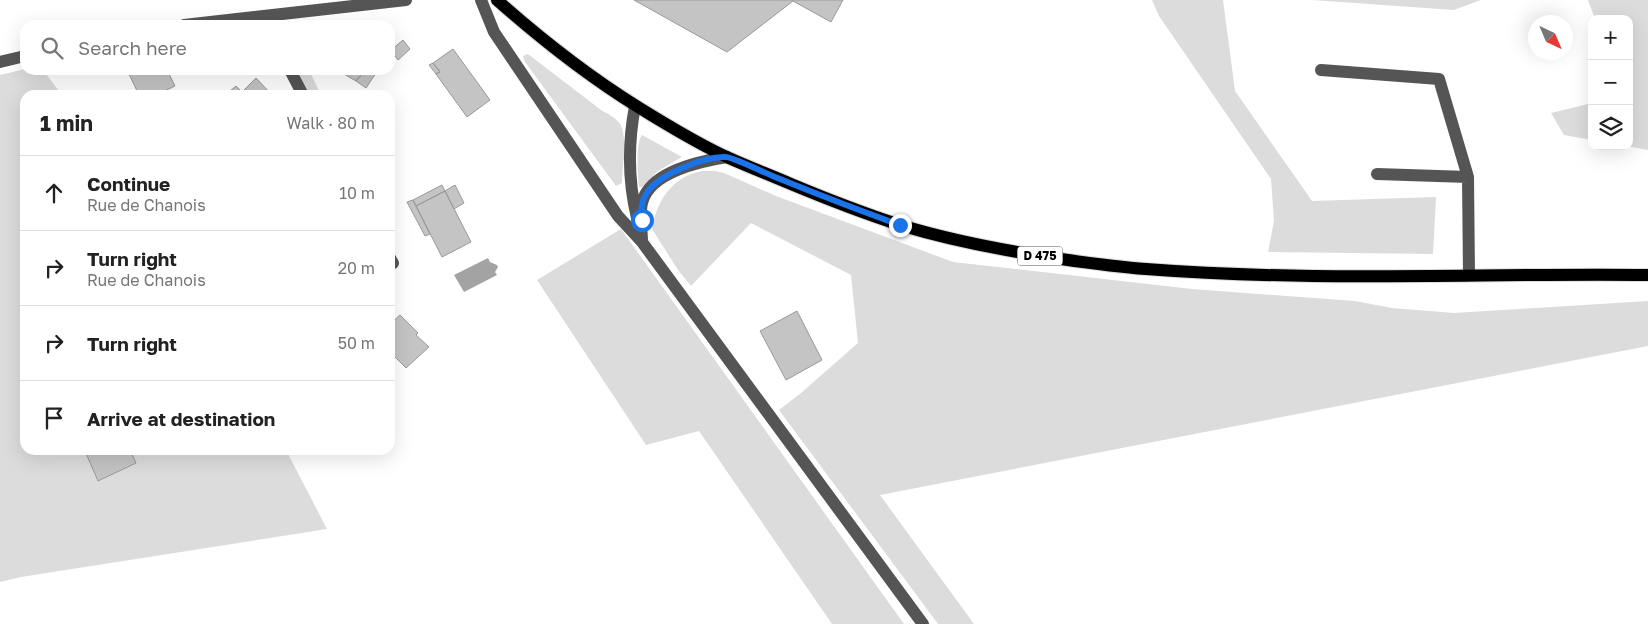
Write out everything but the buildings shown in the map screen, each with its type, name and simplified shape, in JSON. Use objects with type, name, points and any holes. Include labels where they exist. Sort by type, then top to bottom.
[{"type":"main road","name":"D 475","points":[[497,0],[566,58],[635,106],[727,157],[835,202],[890,222],[948,238],[995,249],[1094,263],[1178,271],[1288,276],[1648,275]]},
{"type":"street","points":[[270,20],[406,0]]},
{"type":"street","points":[[481,0],[494,32],[618,216],[642,242],[923,624]]},
{"type":"street","points":[[0,62],[20,57]]},
{"type":"street","points":[[1321,70],[1439,79],[1468,176],[1469,275]]},
{"type":"street","points":[[293,75],[301,90]]},
{"type":"street","points":[[635,106],[632,124],[630,174],[632,198],[642,242]]},
{"type":"street","points":[[642,242],[641,204],[650,188],[659,180],[684,167],[700,161],[727,157]]},
{"type":"street","points":[[1377,174],[1468,176]]},
{"type":"shaded area","points":[[1152,0],[1223,0],[1235,91],[1312,201],[1436,197],[1433,254],[1268,252],[1274,221],[1271,179],[1159,16]]},
{"type":"shaded area","points":[[1312,0],[1481,0],[1454,10]]},
{"type":"shaded area","points":[[1588,0],[1648,0],[1648,150],[1633,147],[1633,15],[1594,15]]},
{"type":"shaded area","points":[[528,54],[620,124],[624,136],[622,183],[616,186],[525,62],[523,56]]},
{"type":"shaded area","points":[[20,70],[20,75],[47,75],[58,90],[20,90],[20,455],[289,455],[327,529],[21,577],[0,582],[0,75]]},
{"type":"shaded area","points":[[300,75],[311,75],[319,90],[307,90]]},
{"type":"shaded area","points":[[1588,104],[1588,139],[1564,135],[1551,113]]},
{"type":"shaded area","points":[[642,135],[682,157],[658,171],[642,187],[639,187],[638,145]]},
{"type":"shaded area","points":[[702,171],[724,173],[776,196],[953,262],[1192,289],[1355,301],[1392,308],[1454,313],[1648,301],[1648,346],[880,495],[974,624],[938,624],[779,410],[858,343],[851,275],[751,223],[691,286],[678,270],[652,229],[654,218],[662,199],[674,184],[691,174]]},
{"type":"shaded area","points":[[621,229],[904,624],[832,624],[699,431],[646,445],[537,280]]},
{"type":"shaded area","points":[[488,258],[490,262],[497,265],[498,267],[495,272],[497,275],[464,292],[454,275]]},
{"type":"route","points":[[642,220],[641,204],[645,194],[659,180],[700,161],[727,157],[853,209],[900,225]]}]
